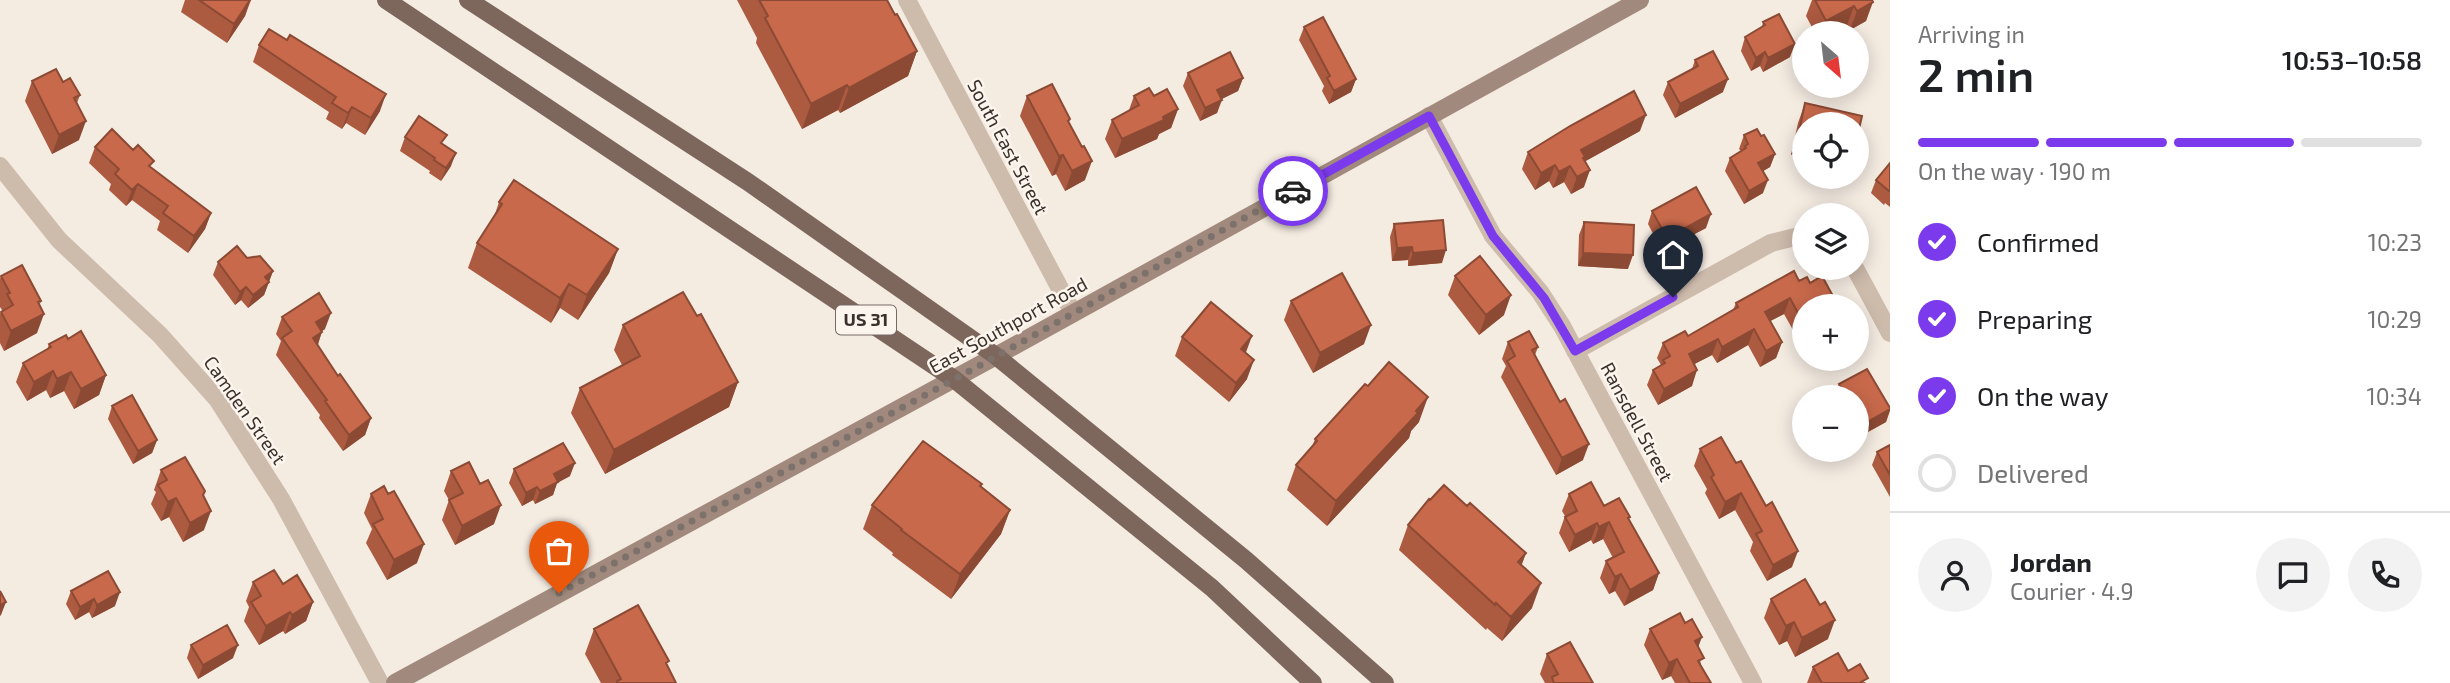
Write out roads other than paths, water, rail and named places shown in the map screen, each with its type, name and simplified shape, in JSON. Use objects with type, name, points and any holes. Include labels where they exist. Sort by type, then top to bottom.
[{"type":"main road","name":"US 31","points":[[386,0],[954,379],[1212,589],[1313,683]]},
{"type":"main road","name":"US 31","points":[[468,0],[748,182],[996,356],[1246,560],[1385,683]]},
{"type":"main road","name":"East Southport Road","points":[[395,683],[996,356],[1640,0]]},
{"type":"street","name":"South East Street","points":[[906,0],[1073,313]]},
{"type":"street","name":"Ransdell Street","points":[[1429,116],[1493,236],[1544,298],[1575,351],[1754,683]]},
{"type":"street","name":"Camden Street","points":[[0,166],[59,240],[160,335],[217,400],[281,499],[380,683]]},
{"type":"street","points":[[1575,351],[1770,243],[1792,238]]},
{"type":"street","points":[[1861,280],[1890,333]]}]
